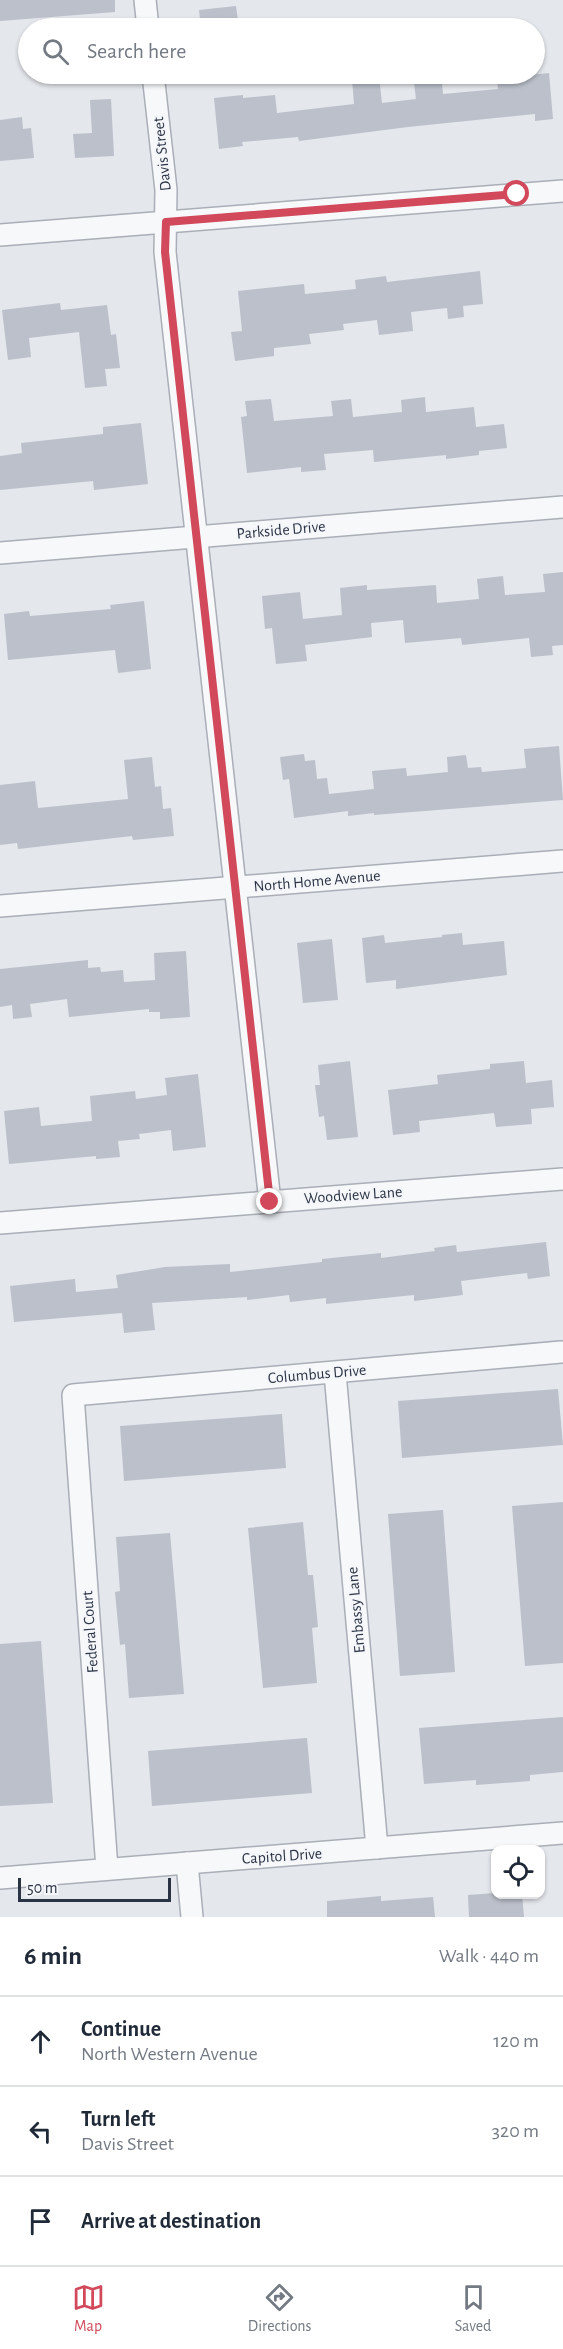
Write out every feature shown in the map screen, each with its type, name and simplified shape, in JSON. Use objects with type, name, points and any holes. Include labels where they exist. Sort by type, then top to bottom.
[{"type":"street","points":[[145,0],[147,18]]},
{"type":"street","name":"Davis Street","points":[[154,84],[166,190],[165,252],[270,1202]]},
{"type":"street","points":[[0,236],[563,191]]},
{"type":"street","name":"Parkside Drive","points":[[0,553],[563,507]]},
{"type":"street","name":"North Home Avenue","points":[[0,906],[563,861]]},
{"type":"street","name":"Woodview Lane","points":[[0,1223],[563,1179]]},
{"type":"street","name":"Columbus Drive","points":[[73,1395],[561,1352]]},
{"type":"street","name":"Embassy Lane","points":[[335,1373],[377,1848]]},
{"type":"street","name":"Federal Court","points":[[73,1395],[107,1869]]},
{"type":"street","name":"Capitol Drive","points":[[0,1878],[563,1833]]},
{"type":"street","points":[[187,1863],[192,1917]]},
{"type":"building","points":[[0,0],[115,0],[115,12],[0,21]]},
{"type":"building","points":[[236,6],[238,18],[200,18],[199,10]]},
{"type":"building","points":[[545,73],[549,73],[553,119],[535,121],[535,114],[299,141],[298,137],[242,142],[243,146],[219,149],[214,98],[275,95],[277,113],[354,104],[352,84],[380,84],[382,103],[416,99],[414,84],[442,84],[443,94],[498,89],[498,84],[545,84]]},
{"type":"building","points":[[111,99],[114,156],[75,158],[73,134],[92,133],[90,100]]},
{"type":"building","points":[[22,117],[23,129],[31,128],[34,158],[0,161],[0,120]]},
{"type":"building","points":[[480,271],[483,304],[463,306],[464,317],[448,319],[447,308],[411,312],[413,331],[379,335],[377,320],[343,324],[344,330],[309,334],[311,344],[274,348],[274,356],[235,361],[231,332],[242,331],[238,291],[304,284],[305,294],[356,289],[355,280],[386,276],[387,282]]},
{"type":"building","points":[[60,303],[61,310],[107,305],[111,335],[116,334],[120,368],[105,369],[107,386],[85,388],[79,332],[29,338],[31,357],[8,360],[2,310]]},
{"type":"building","points":[[425,397],[426,412],[474,407],[476,427],[504,424],[507,448],[479,451],[479,455],[446,459],[446,455],[374,462],[373,450],[324,454],[326,470],[301,472],[301,467],[247,473],[241,417],[247,416],[245,401],[271,399],[274,421],[333,416],[331,401],[351,399],[353,417],[402,412],[401,400]]},
{"type":"building","points":[[141,423],[148,484],[94,490],[93,481],[0,490],[0,456],[22,453],[21,443],[103,434],[103,427]]},
{"type":"building","points":[[563,572],[563,645],[552,646],[553,655],[531,657],[529,638],[462,645],[461,638],[405,643],[403,620],[371,623],[372,637],[305,645],[307,661],[276,664],[272,628],[265,629],[262,596],[300,592],[303,619],[342,615],[340,588],[367,585],[367,590],[436,585],[437,603],[479,599],[477,579],[503,576],[505,595],[545,592],[543,574]]},
{"type":"building","points":[[144,601],[151,669],[118,673],[115,650],[8,660],[4,614],[29,611],[30,616],[111,609],[110,605]]},
{"type":"building","points":[[559,746],[563,800],[374,815],[374,813],[348,816],[348,811],[294,818],[289,779],[283,780],[280,757],[304,754],[305,761],[315,760],[317,779],[327,778],[329,794],[374,789],[372,771],[406,768],[407,776],[448,772],[447,757],[466,755],[468,768],[481,767],[482,772],[526,768],[524,749]]},
{"type":"building","points":[[152,757],[155,787],[161,786],[163,809],[171,808],[174,836],[133,840],[132,836],[18,849],[17,843],[0,845],[0,785],[35,781],[38,808],[128,799],[124,760]]},
{"type":"building","points":[[462,933],[463,945],[504,941],[507,975],[396,989],[396,980],[366,983],[362,938],[384,935],[385,943]]},
{"type":"building","points":[[332,939],[338,1000],[303,1003],[297,943]]},
{"type":"building","points":[[186,951],[190,1017],[160,1019],[160,1012],[149,1012],[149,1009],[69,1017],[67,999],[30,1004],[32,1017],[13,1019],[12,1005],[0,1007],[0,969],[88,960],[88,968],[100,967],[101,972],[123,970],[124,982],[155,980],[154,953]]},
{"type":"building","points":[[350,1061],[358,1137],[327,1140],[324,1116],[319,1117],[315,1085],[320,1085],[318,1065]]},
{"type":"building","points":[[524,1061],[526,1083],[552,1080],[554,1107],[531,1109],[532,1124],[496,1127],[494,1113],[419,1121],[420,1132],[393,1135],[388,1090],[438,1084],[437,1075],[490,1069],[490,1064]]},
{"type":"building","points":[[198,1074],[206,1147],[173,1151],[171,1130],[139,1134],[140,1139],[118,1141],[120,1157],[96,1159],[96,1156],[9,1164],[4,1111],[39,1107],[41,1126],[92,1121],[90,1096],[135,1091],[136,1099],[167,1095],[165,1078]]},
{"type":"building","points":[[546,1242],[550,1276],[528,1279],[527,1273],[461,1281],[463,1295],[414,1301],[414,1295],[326,1304],[326,1298],[290,1302],[289,1295],[247,1300],[247,1297],[152,1303],[155,1330],[124,1333],[122,1313],[14,1322],[10,1286],[75,1279],[76,1292],[118,1288],[116,1275],[165,1267],[230,1264],[230,1272],[381,1253],[381,1258],[435,1251],[434,1248],[456,1245],[457,1252]]},
{"type":"building","points":[[558,1389],[563,1445],[402,1458],[398,1401]]},
{"type":"building","points":[[282,1414],[286,1468],[124,1481],[120,1426]]},
{"type":"building","points":[[563,1502],[563,1663],[525,1666],[512,1506]]},
{"type":"building","points":[[443,1510],[455,1672],[400,1676],[388,1514]]},
{"type":"building","points":[[303,1522],[308,1575],[313,1575],[318,1627],[312,1628],[317,1683],[263,1688],[248,1528]]},
{"type":"building","points":[[170,1533],[184,1694],[129,1698],[125,1644],[120,1645],[115,1592],[120,1591],[116,1537]]},
{"type":"building","points":[[41,1641],[53,1803],[0,1806],[0,1644]]},
{"type":"building","points":[[563,1717],[563,1772],[530,1775],[530,1781],[476,1785],[476,1780],[424,1784],[419,1728]]},
{"type":"building","points":[[307,1738],[312,1793],[152,1806],[148,1751]]},
{"type":"building","points":[[491,1893],[491,1899],[522,1899],[524,1917],[469,1917],[468,1895]]},
{"type":"building","points":[[381,1896],[381,1901],[433,1897],[435,1917],[327,1917],[327,1901]]},
{"type":"route","points":[[270,1202],[165,252],[166,222],[517,194]]}]
